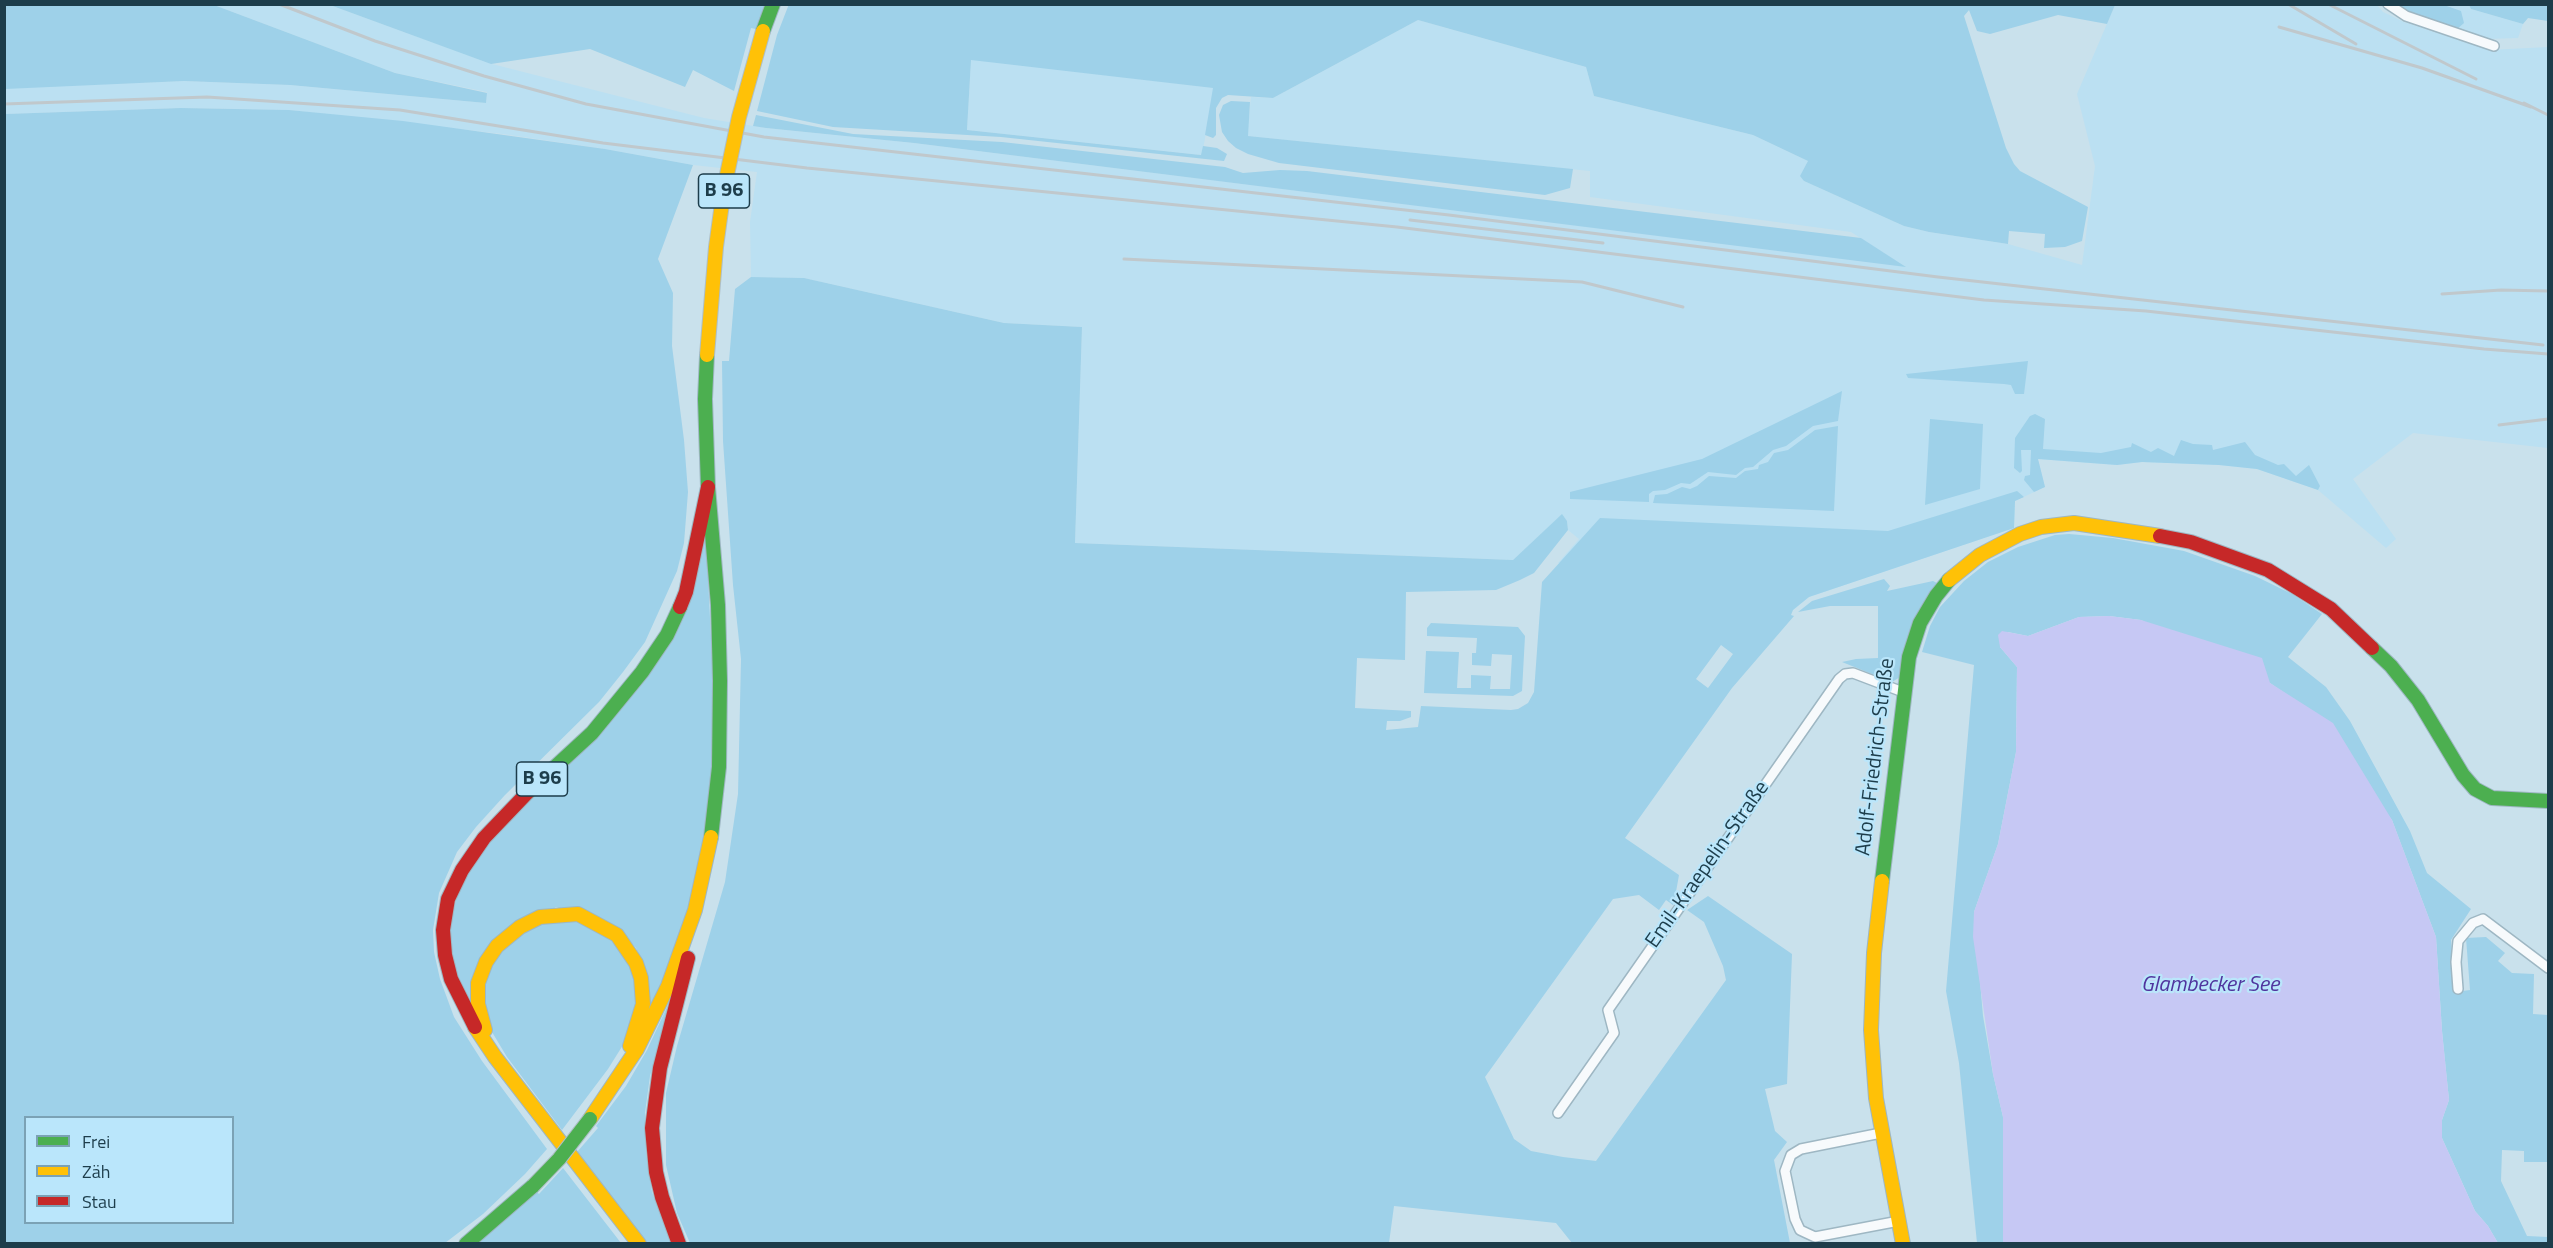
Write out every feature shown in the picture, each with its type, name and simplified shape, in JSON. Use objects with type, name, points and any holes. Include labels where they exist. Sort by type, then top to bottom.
[{"type":"main road","name":"B 96","points":[[466,1244],[533,1186],[559,1159],[590,1119],[637,1049],[655,1016],[680,958],[695,910],[709,852],[719,767],[718,605],[708,487],[705,399],[716,247],[724,189],[739,117],[773,4]]},
{"type":"main road","name":"B 96","points":[[639,1244],[495,1057],[473,1023],[451,979],[444,939],[448,899],[462,870],[484,838],[534,786],[592,733],[642,672],[667,634],[686,592],[708,487]]},
{"type":"main road","name":"Adolf-Friedrich-Straße","points":[[1903,1244],[1881,1133],[1873,1065],[1871,983],[1903,692],[1914,640],[1924,616],[1948,581],[1966,565],[1995,546],[2041,527],[2064,523],[2115,528],[2191,542],[2268,570],[2306,591],[2344,620],[2406,683],[2463,775],[2475,789],[2492,798],[2548,801]]},
{"type":"main road","name":"B 96","points":[[679,1244],[662,1197],[656,1172],[652,1128],[660,1068],[687,962],[695,910]]},
{"type":"main road","name":"B 96","points":[[495,1057],[478,1004],[478,982],[486,962],[504,939],[530,922],[558,914],[578,914],[598,922],[625,944],[632,954],[641,978],[643,990],[640,1016],[616,1079]]},
{"type":"street","points":[[2388,4],[2406,16],[2494,46]]},
{"type":"street","name":"Emil-Kraepelin-Straße","points":[[1558,1113],[1614,1033],[1608,1010],[1839,679],[1845,674],[1853,673],[1903,692]]},
{"type":"street","points":[[2458,989],[2456,962],[2458,942],[2473,923],[2482,919],[2548,968]]},
{"type":"street","points":[[1881,1133],[1794,1152],[1788,1159],[1785,1171],[1792,1208],[1800,1230],[1815,1237],[1899,1221]]},
{"type":"shaded area","points":[[789,4],[2115,5],[2107,24],[2058,15],[1990,34],[1977,31],[1969,10],[1964,16],[2006,148],[2014,164],[2020,171],[2088,207],[2082,241],[2065,247],[2044,248],[2045,234],[2009,231],[2008,244],[1904,226],[1804,181],[1800,176],[1808,161],[1753,135],[1594,96],[1586,67],[1418,20],[1273,98],[1228,95],[1222,98],[1216,108],[1216,135],[1213,138],[1205,135],[1213,88],[971,60],[967,130],[1201,155],[1203,146],[1217,148],[1227,154],[1224,161],[1001,137],[833,127],[757,111],[777,35]]},
{"type":"shaded area","points":[[4,5],[214,5],[395,73],[487,93],[486,103],[290,85],[184,81],[5,89]]},
{"type":"shaded area","points":[[214,5],[330,5],[492,64],[704,118],[766,128],[914,143],[1904,266],[1851,232],[1590,197],[1590,171],[1247,136],[1251,97],[1273,98],[1418,20],[1586,67],[1594,96],[1753,135],[1808,161],[1804,181],[1904,226],[2008,244],[2082,265],[2095,166],[2077,94],[2115,5],[2377,5],[2383,12],[2404,22],[2489,50],[2548,47],[2548,448],[2413,433],[2353,479],[2396,539],[2386,548],[2318,490],[2257,469],[2142,462],[2117,465],[2038,459],[2045,487],[2015,501],[2014,528],[1809,597],[1793,610],[1558,563],[1579,539],[1568,530],[1567,521],[1562,515],[1513,560],[1075,543],[1082,327],[1004,323],[804,278],[751,277],[750,222],[757,172],[693,165],[503,134],[289,110],[181,108],[5,114],[5,88],[184,81],[290,85],[486,103],[487,92],[395,73]]},
{"type":"shaded area","points":[[330,5],[765,5],[756,29],[751,28],[734,91],[693,70],[685,87],[590,49],[491,64]]},
{"type":"shaded area","points":[[2398,5],[2444,5],[2461,11],[2464,23],[2457,29],[2403,10]]},
{"type":"shaded area","points":[[2444,5],[2469,5],[2471,9],[2523,24],[2518,38],[2486,39],[2457,29],[2461,12]]},
{"type":"shaded area","points":[[2469,5],[2548,5],[2548,21],[2528,18],[2523,24],[2471,9]]},
{"type":"shaded area","points":[[971,59],[1214,88],[1202,155],[967,130]]},
{"type":"shaded area","points":[[1231,101],[1250,102],[1248,136],[1573,169],[1570,188],[1545,195],[1279,163],[1248,154],[1228,141],[1222,132],[1219,115],[1223,105]]},
{"type":"shaded area","points":[[181,108],[289,110],[403,121],[605,149],[693,165],[658,259],[673,293],[672,346],[688,492],[684,543],[677,571],[645,642],[623,672],[599,702],[505,795],[457,852],[439,893],[433,930],[434,952],[440,979],[454,1017],[482,1061],[547,1149],[525,1174],[483,1214],[445,1243],[5,1243],[5,114]]},
{"type":"shaded area","points":[[756,115],[853,134],[1002,142],[1225,167],[1243,173],[1280,170],[1307,171],[1861,238],[1906,267],[914,143],[766,128],[753,126]]},
{"type":"shaded area","points":[[751,277],[804,278],[1004,323],[1082,327],[1075,543],[1513,560],[1562,514],[1567,521],[1568,530],[1534,573],[1520,580],[1496,590],[1406,592],[1405,660],[1357,658],[1355,708],[1411,711],[1411,717],[1400,721],[1387,721],[1386,730],[1418,727],[1421,706],[1511,710],[1528,703],[1534,692],[1542,582],[1600,518],[1888,531],[2017,491],[2024,497],[2015,501],[2014,528],[1809,597],[1793,610],[1791,615],[1794,616],[1732,688],[1625,838],[1679,875],[1673,905],[1666,900],[1659,910],[1639,895],[1613,899],[1485,1077],[1514,1139],[1531,1151],[1596,1161],[1726,980],[1723,966],[1704,922],[1687,910],[1708,896],[1792,954],[1787,1084],[1765,1089],[1775,1131],[1787,1142],[1774,1160],[1790,1243],[1572,1243],[1556,1223],[1394,1206],[1389,1243],[690,1243],[677,1213],[666,1165],[666,1093],[677,1046],[725,882],[738,794],[741,659],[733,585],[723,441],[722,361],[729,361],[735,289]],"holes":[[[1721,645],[1733,654],[1708,688],[1696,679]]]},
{"type":"shaded area","points":[[2028,361],[2024,394],[2015,394],[2011,385],[1908,378],[1906,374]]},
{"type":"shaded area","points":[[1842,391],[1838,421],[1813,426],[1786,446],[1773,450],[1753,467],[1745,468],[1736,475],[1708,472],[1690,484],[1681,483],[1665,490],[1653,491],[1649,494],[1649,502],[1570,499],[1570,492],[1702,459]]},
{"type":"shaded area","points":[[2035,414],[2045,419],[2043,449],[2101,453],[2131,447],[2132,443],[2151,452],[2158,448],[2174,456],[2181,440],[2193,444],[2212,445],[2213,450],[2245,442],[2255,455],[2278,465],[2284,464],[2296,476],[2309,465],[2320,486],[2318,490],[2257,469],[2219,465],[2142,462],[2117,465],[2038,459],[2045,487],[2034,492],[2024,480],[2025,476],[2030,475],[2031,450],[2021,450],[2022,471],[2020,473],[2014,468],[2015,438],[2030,416]]},
{"type":"shaded area","points":[[1930,419],[1983,424],[1980,489],[1925,505]]},
{"type":"shaded area","points":[[1838,426],[1834,511],[1653,503],[1655,495],[1667,494],[1682,487],[1690,489],[1709,476],[1736,478],[1745,471],[1758,469],[1759,465],[1768,462],[1774,453],[1788,450],[1815,430]]},
{"type":"shaded area","points":[[702,534],[706,537],[714,699],[712,778],[707,831],[693,896],[678,946],[650,1010],[646,974],[636,948],[621,931],[556,907],[485,951],[476,1021],[461,988],[452,959],[450,926],[460,884],[486,842],[665,642]]},
{"type":"shaded area","points":[[2055,535],[2113,538],[2184,551],[2255,576],[2292,594],[2322,614],[2288,657],[2326,687],[2350,721],[2410,831],[2427,873],[2471,909],[2451,940],[2455,992],[2470,990],[2466,938],[2486,937],[2505,953],[2498,961],[2512,973],[2534,974],[2533,1014],[2548,1015],[2548,1162],[2524,1162],[2524,1151],[2502,1150],[2501,1181],[2527,1236],[2548,1237],[2548,1243],[2498,1243],[2488,1226],[2475,1211],[2442,1138],[2442,1120],[2449,1100],[2436,937],[2392,820],[2293,699],[2270,683],[2141,620],[2109,616],[2079,617],[2028,636],[2008,632],[2000,647],[2017,667],[2016,752],[1998,844],[1974,912],[1983,1016],[2003,1117],[2003,1243],[1977,1243],[1959,1063],[1946,991],[1974,665],[1922,652],[1930,626],[1940,607],[1964,581],[1988,562],[2018,547]]},
{"type":"shaded area","points":[[1884,579],[1890,586],[1887,591],[1933,581],[1939,584],[1900,677],[1892,682],[1842,662],[1878,658],[1878,606],[1830,606],[1798,612],[1812,601]]},
{"type":"shaded area","points":[[1431,623],[1518,627],[1525,636],[1522,691],[1513,696],[1424,693],[1426,651],[1459,652],[1457,688],[1471,688],[1471,675],[1491,676],[1490,689],[1510,689],[1512,655],[1492,654],[1491,666],[1472,665],[1472,653],[1476,653],[1477,638],[1427,636],[1427,628]]},
{"type":"shaded area","points":[[562,919],[579,922],[609,936],[625,953],[634,974],[638,993],[628,1037],[608,1069],[562,1130],[507,1057],[492,1032],[484,1010],[485,984],[491,965],[500,950],[537,924]]},
{"type":"shaded area","points":[[667,1007],[669,1009],[650,1076],[645,1113],[646,1153],[652,1192],[671,1243],[645,1243],[577,1152],[598,1128],[596,1126],[626,1086],[647,1050]]},
{"type":"shaded area","points":[[563,1168],[621,1243],[476,1244],[537,1192],[539,1194]]},
{"type":"water","name":"Glambecker See","points":[[2109,616],[2141,620],[2262,658],[2270,683],[2333,723],[2392,820],[2436,937],[2449,1100],[2442,1120],[2442,1138],[2475,1211],[2488,1226],[2498,1243],[2003,1243],[2003,1117],[1993,1074],[1973,937],[1974,912],[1998,844],[2016,752],[2017,667],[2000,647],[1998,635],[2002,631],[2028,636],[2079,617]]},
{"type":"railway","points":[[279,4],[375,41],[484,76],[586,104],[764,137],[1449,215],[1938,277],[2543,345]]},
{"type":"railway","points":[[2288,4],[2356,44]]},
{"type":"railway","points":[[2328,4],[2476,79]]},
{"type":"railway","points":[[2279,27],[2422,68],[2531,107]]},
{"type":"railway","points":[[4,104],[207,97],[400,110],[603,143],[807,168],[1397,227],[1984,300],[2146,311],[2484,349],[2548,354]]},
{"type":"railway","points":[[2524,103],[2548,115]]},
{"type":"railway","points":[[1410,220],[1603,243]]},
{"type":"railway","points":[[1124,259],[1582,282],[1683,307]]},
{"type":"railway","points":[[2442,294],[2501,290],[2548,291]]},
{"type":"railway","points":[[2499,425],[2548,419]]},
{"type":"traffic: fast","points":[[763,31],[773,4]]},
{"type":"traffic: fast","points":[[707,355],[705,399],[708,487],[718,605],[720,681],[719,767],[711,837]]},
{"type":"traffic: fast","points":[[1882,881],[1909,657],[1920,623],[1936,596],[1949,580]]},
{"type":"traffic: fast","points":[[528,792],[592,733],[642,672],[667,635],[680,607]]},
{"type":"traffic: fast","points":[[2372,648],[2391,666],[2418,700],[2463,775],[2475,789],[2492,798],[2548,801]]},
{"type":"traffic: fast","points":[[533,1186],[559,1159],[590,1119]]},
{"type":"traffic: fast","points":[[466,1244],[533,1186]]},
{"type":"traffic: slow","points":[[707,355],[716,247],[724,189],[739,117],[763,31]]},
{"type":"traffic: slow","points":[[1949,580],[1980,555],[2020,534],[2041,527],[2074,523],[2160,536]]},
{"type":"traffic: slow","points":[[590,1119],[637,1049],[668,986],[695,910],[711,837]]},
{"type":"traffic: slow","points":[[1882,881],[1874,953],[1871,1030],[1876,1098],[1903,1244]]},
{"type":"traffic: slow","points":[[485,1030],[478,1004],[478,983],[486,962],[497,946],[520,927],[540,917],[578,914],[617,935],[636,963],[641,978],[643,1004],[630,1046]]},
{"type":"traffic: slow","points":[[475,1027],[495,1057],[639,1244]]},
{"type":"traffic: jam","points":[[680,607],[686,592],[708,487]]},
{"type":"traffic: jam","points":[[2160,536],[2191,542],[2268,570],[2331,609],[2372,648]]},
{"type":"traffic: jam","points":[[475,1027],[451,979],[445,955],[443,930],[448,899],[462,870],[484,838],[528,792]]},
{"type":"traffic: jam","points":[[679,1244],[662,1197],[656,1172],[652,1128],[660,1068],[688,958]]}]
